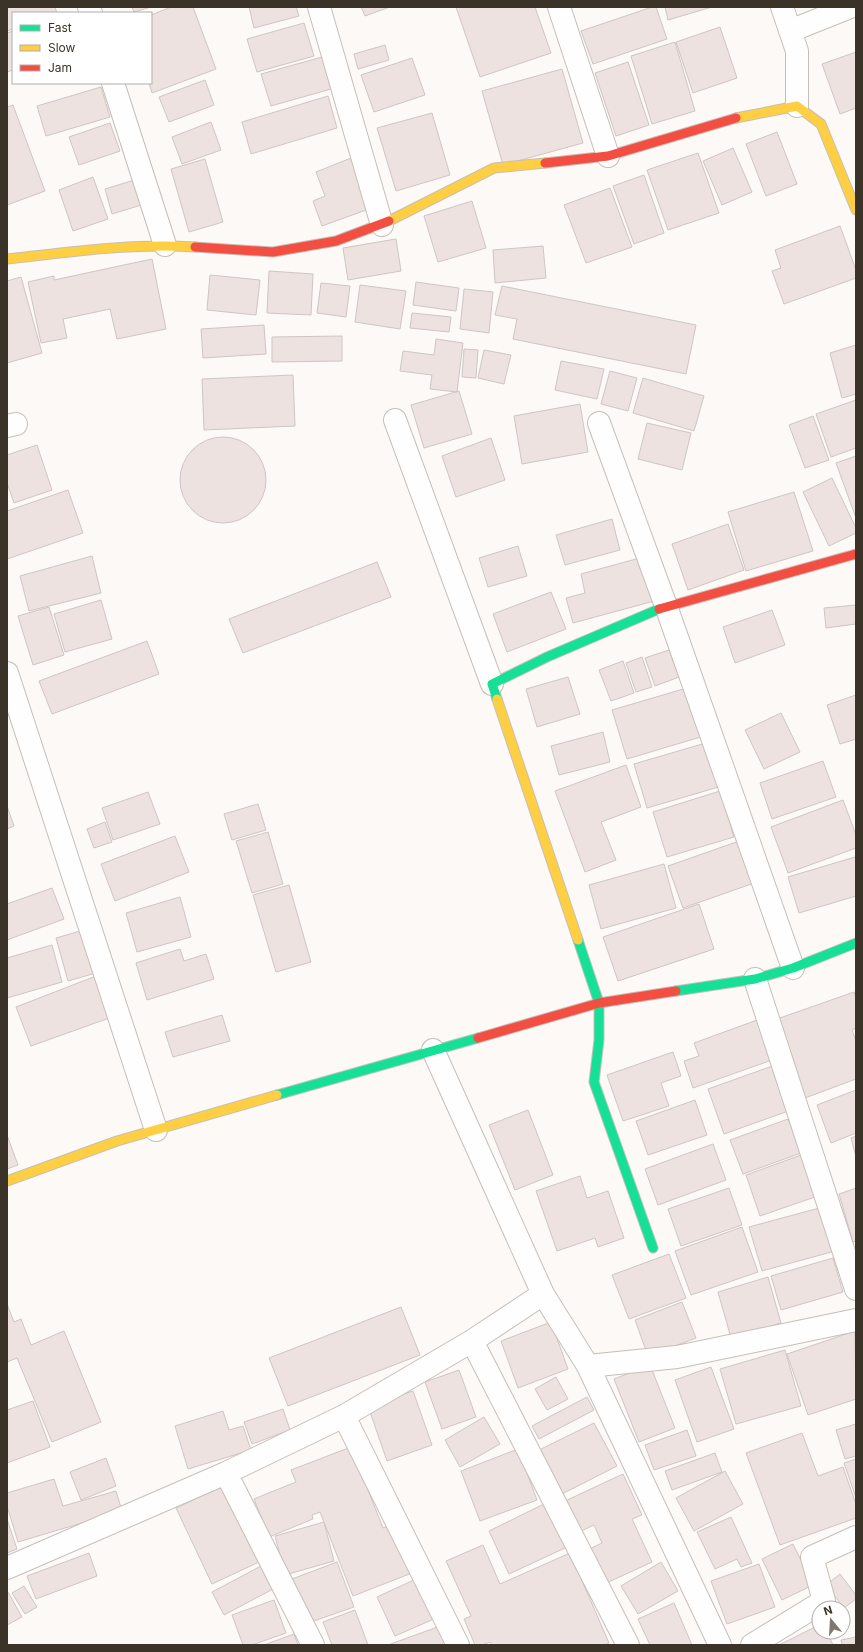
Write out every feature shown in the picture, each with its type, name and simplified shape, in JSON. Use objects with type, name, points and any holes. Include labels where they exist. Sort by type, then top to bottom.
[{"type":"street","points":[[319,7],[382,225]]},
{"type":"street","points":[[559,7],[608,156]]},
{"type":"street","points":[[782,7],[797,51],[797,106]]},
{"type":"street","points":[[790,31],[850,7]]},
{"type":"street","points":[[113,84],[165,245]]},
{"type":"street","points":[[7,259],[108,247],[165,245],[273,252],[336,241],[382,225],[494,168],[608,156],[738,117],[797,106],[821,124],[856,210]]},
{"type":"street","points":[[395,420],[492,684],[599,1003],[599,1040],[594,1082],[653,1248]]},
{"type":"street","points":[[599,423],[666,606],[794,968]]},
{"type":"street","points":[[492,684],[547,657],[666,606],[856,554]]},
{"type":"street","points":[[7,673],[156,1130]]},
{"type":"street","points":[[7,1181],[117,1141],[599,1003],[755,979],[794,968],[856,943]]},
{"type":"street","points":[[755,979],[856,1288]]},
{"type":"street","points":[[433,1050],[542,1294],[588,1366],[720,1645]]},
{"type":"street","points":[[7,1568],[226,1473],[344,1416],[472,1341],[542,1294]]},
{"type":"street","points":[[588,1366],[677,1358],[856,1320]]},
{"type":"street","points":[[472,1341],[628,1645]]},
{"type":"street","points":[[344,1416],[458,1645]]},
{"type":"street","points":[[226,1473],[313,1645]]},
{"type":"street","points":[[752,1645],[824,1601],[812,1556],[856,1537]]},
{"type":"building","points":[[7,7],[55,7],[57,12],[12,12],[12,29],[7,31]]},
{"type":"building","points":[[132,7],[151,7],[134,12]]},
{"type":"building","points":[[171,7],[193,7],[216,69],[152,93],[149,84],[152,84],[152,15]]},
{"type":"building","points":[[249,7],[296,7],[299,16],[254,28]]},
{"type":"building","points":[[361,7],[390,7],[365,16]]},
{"type":"building","points":[[456,7],[535,7],[551,53],[480,77]]},
{"type":"building","points":[[652,7],[656,7],[667,39],[593,64],[581,31]]},
{"type":"building","points":[[665,7],[712,7],[668,20]]},
{"type":"building","points":[[304,23],[314,56],[257,72],[247,39]]},
{"type":"building","points":[[720,27],[737,78],[693,93],[676,42]]},
{"type":"building","points":[[12,31],[12,70],[7,72],[7,33]]},
{"type":"building","points":[[675,42],[695,111],[652,124],[631,56]]},
{"type":"building","points":[[385,45],[389,60],[358,69],[354,54]]},
{"type":"building","points":[[856,52],[856,108],[840,114],[822,64]]},
{"type":"building","points":[[322,57],[331,89],[271,106],[261,74]]},
{"type":"building","points":[[412,58],[425,95],[374,112],[361,75]]},
{"type":"building","points":[[628,62],[649,125],[616,136],[595,73]]},
{"type":"building","points":[[562,69],[583,143],[503,165],[482,91]]},
{"type":"building","points":[[205,80],[214,105],[169,122],[159,97]]},
{"type":"building","points":[[101,87],[110,117],[46,136],[37,106]]},
{"type":"building","points":[[328,96],[337,128],[251,154],[242,122]]},
{"type":"building","points":[[13,105],[45,191],[7,205],[7,107]]},
{"type":"building","points":[[432,113],[450,175],[396,191],[377,128]]},
{"type":"building","points":[[211,122],[221,150],[182,164],[172,137]]},
{"type":"building","points":[[110,123],[120,151],[79,165],[69,137]]},
{"type":"building","points":[[777,132],[797,184],[766,196],[746,144]]},
{"type":"building","points":[[733,148],[752,192],[722,205],[703,161]]},
{"type":"building","points":[[698,153],[719,213],[668,230],[647,170]]},
{"type":"building","points":[[351,158],[369,209],[322,226],[313,201],[325,196],[316,172]]},
{"type":"building","points":[[205,159],[223,222],[189,232],[171,169]]},
{"type":"building","points":[[644,175],[664,233],[634,244],[613,186]]},
{"type":"building","points":[[93,177],[108,219],[73,231],[59,190]]},
{"type":"building","points":[[141,178],[148,203],[112,214],[105,189]]},
{"type":"building","points":[[610,188],[632,247],[586,263],[564,205]]},
{"type":"building","points":[[472,201],[486,248],[438,262],[424,216]]},
{"type":"building","points":[[840,226],[856,270],[856,278],[784,304],[772,271],[781,268],[775,250]]},
{"type":"building","points":[[396,239],[401,271],[348,280],[343,248]]},
{"type":"building","points":[[543,246],[546,278],[495,283],[493,250]]},
{"type":"building","points":[[152,259],[166,329],[117,339],[110,309],[63,319],[67,338],[41,343],[28,282],[54,276],[54,280]]},
{"type":"building","points":[[269,271],[313,274],[311,315],[267,313]]},
{"type":"building","points":[[210,275],[260,280],[256,315],[207,310]]},
{"type":"building","points":[[21,277],[42,353],[7,363],[7,281]]},
{"type":"building","points":[[416,282],[459,288],[456,311],[413,305]]},
{"type":"building","points":[[321,283],[350,286],[346,317],[317,313]]},
{"type":"building","points":[[360,285],[406,291],[400,329],[355,322]]},
{"type":"building","points":[[502,286],[696,325],[686,374],[513,339],[517,319],[495,315]]},
{"type":"building","points":[[464,289],[493,292],[489,333],[460,329]]},
{"type":"building","points":[[412,313],[451,317],[449,332],[410,328]]},
{"type":"building","points":[[264,325],[266,354],[203,358],[201,329]]},
{"type":"building","points":[[342,336],[342,361],[272,362],[272,337]]},
{"type":"building","points":[[436,339],[463,343],[457,392],[430,389],[432,375],[400,371],[403,351],[434,355]]},
{"type":"building","points":[[856,345],[856,394],[842,398],[830,353]]},
{"type":"building","points":[[464,349],[478,350],[476,378],[462,377]]},
{"type":"building","points":[[484,350],[511,355],[504,384],[478,378]]},
{"type":"building","points":[[561,361],[604,369],[597,399],[555,390]]},
{"type":"building","points":[[610,371],[637,378],[628,411],[601,404]]},
{"type":"building","points":[[293,375],[295,426],[204,430],[202,379]]},
{"type":"building","points":[[643,378],[704,396],[694,431],[633,413]]},
{"type":"building","points":[[459,391],[472,434],[424,448],[411,405]]},
{"type":"building","points":[[856,400],[856,448],[831,457],[816,414]]},
{"type":"building","points":[[580,404],[588,452],[522,464],[514,416]]},
{"type":"building","points":[[813,416],[829,460],[805,468],[789,425]]},
{"type":"building","points":[[647,423],[691,433],[682,470],[638,459]]},
{"type":"building","points":[[223,437],[231,438],[247,444],[259,456],[265,472],[265,488],[259,504],[247,516],[231,522],[223,523],[215,522],[199,516],[187,504],[181,488],[180,480],[181,472],[187,456],[199,444],[215,438]]},
{"type":"building","points":[[491,438],[505,480],[456,497],[442,456]]},
{"type":"building","points":[[37,445],[52,490],[14,503],[7,483],[7,455]]},
{"type":"building","points":[[856,456],[856,518],[836,463]]},
{"type":"building","points":[[832,478],[856,528],[856,533],[829,546],[803,492]]},
{"type":"building","points":[[68,490],[83,533],[7,559],[7,511]]},
{"type":"building","points":[[794,492],[813,551],[746,571],[728,512]]},
{"type":"building","points":[[612,519],[620,550],[565,565],[556,535]]},
{"type":"building","points":[[728,524],[744,570],[688,590],[672,544]]},
{"type":"building","points":[[518,546],[527,576],[488,587],[479,558]]},
{"type":"building","points":[[92,556],[101,593],[29,611],[20,576]]},
{"type":"building","points":[[647,556],[658,600],[573,623],[566,598],[585,593],[581,574]]},
{"type":"building","points":[[377,562],[391,597],[243,653],[229,619]]},
{"type":"building","points":[[551,592],[566,629],[507,652],[493,614]]},
{"type":"building","points":[[101,600],[112,639],[65,652],[54,614]]},
{"type":"building","points":[[856,605],[856,624],[826,628],[824,608]]},
{"type":"building","points":[[49,607],[64,655],[33,665],[18,616]]},
{"type":"building","points":[[772,610],[785,645],[735,663],[723,627]]},
{"type":"building","points":[[147,641],[159,674],[52,714],[39,681]]},
{"type":"building","points":[[669,650],[679,677],[655,686],[645,658]]},
{"type":"building","points":[[642,657],[652,687],[636,692],[626,663]]},
{"type":"building","points":[[623,661],[634,693],[611,701],[599,670]]},
{"type":"building","points":[[568,677],[580,714],[537,727],[526,689]]},
{"type":"building","points":[[690,687],[704,736],[627,759],[612,710]]},
{"type":"building","points":[[856,695],[856,739],[840,744],[827,705]]},
{"type":"building","points":[[781,713],[800,752],[764,769],[745,730]]},
{"type":"building","points":[[603,732],[610,762],[559,775],[551,746]]},
{"type":"building","points":[[709,742],[722,786],[647,808],[634,764]]},
{"type":"building","points":[[823,761],[836,797],[772,819],[760,783]]},
{"type":"building","points":[[626,765],[641,807],[601,822],[616,860],[585,872],[555,791]]},
{"type":"building","points":[[720,791],[734,837],[667,857],[653,812]]},
{"type":"building","points":[[148,792],[160,824],[113,840],[102,808]]},
{"type":"building","points":[[843,800],[856,835],[856,848],[788,873],[771,827]]},
{"type":"building","points":[[258,804],[266,830],[232,840],[224,814]]},
{"type":"building","points":[[7,806],[14,826],[7,829]]},
{"type":"building","points":[[105,822],[112,842],[94,848],[87,829]]},
{"type":"building","points":[[268,832],[283,884],[252,893],[236,841]]},
{"type":"building","points":[[175,836],[189,872],[115,901],[101,864]]},
{"type":"building","points":[[742,840],[757,882],[683,908],[668,866]]},
{"type":"building","points":[[855,857],[856,896],[799,913],[788,877]]},
{"type":"building","points":[[664,864],[676,908],[601,929],[589,885]]},
{"type":"building","points":[[289,885],[311,962],[276,972],[253,895]]},
{"type":"building","points":[[52,888],[64,919],[7,940],[7,904]]},
{"type":"building","points":[[180,897],[191,937],[137,952],[126,913]]},
{"type":"building","points":[[699,904],[714,949],[618,981],[603,937]]},
{"type":"building","points":[[84,930],[96,973],[68,981],[56,938]]},
{"type":"building","points":[[52,945],[62,982],[7,998],[7,958]]},
{"type":"building","points":[[180,949],[184,961],[206,954],[214,979],[147,1000],[136,963]]},
{"type":"building","points":[[96,976],[112,1017],[31,1046],[16,1007]]},
{"type":"building","points":[[854,992],[856,998],[856,1028],[852,1030],[856,1041],[856,1079],[805,1098],[777,1019]]},
{"type":"building","points":[[222,1015],[230,1041],[173,1057],[165,1032]]},
{"type":"building","points":[[757,1020],[772,1060],[693,1088],[684,1061],[699,1056],[694,1043]]},
{"type":"building","points":[[673,1052],[681,1076],[661,1083],[669,1106],[623,1121],[607,1075]]},
{"type":"building","points":[[778,1064],[794,1109],[724,1134],[708,1089]]},
{"type":"building","points":[[856,1090],[856,1133],[831,1143],[817,1105]]},
{"type":"building","points":[[695,1100],[707,1135],[648,1155],[636,1121]]},
{"type":"building","points":[[528,1110],[553,1175],[515,1190],[489,1125]]},
{"type":"building","points":[[788,1119],[801,1153],[743,1174],[730,1140]]},
{"type":"building","points":[[7,1135],[18,1165],[7,1169]]},
{"type":"building","points":[[856,1136],[856,1157],[851,1138]]},
{"type":"building","points":[[713,1144],[726,1180],[658,1205],[645,1169]]},
{"type":"building","points":[[801,1155],[815,1197],[760,1216],[746,1175]]},
{"type":"building","points":[[580,1176],[587,1198],[608,1191],[624,1238],[598,1247],[595,1238],[557,1251],[536,1191]]},
{"type":"building","points":[[729,1188],[742,1225],[681,1246],[668,1209]]},
{"type":"building","points":[[856,1188],[856,1241],[853,1242],[839,1194]]},
{"type":"building","points":[[823,1207],[835,1251],[762,1271],[749,1227]]},
{"type":"building","points":[[742,1227],[758,1272],[691,1295],[675,1251]]},
{"type":"building","points":[[669,1254],[686,1298],[629,1319],[612,1275]]},
{"type":"building","points":[[833,1258],[843,1292],[781,1310],[771,1276]]},
{"type":"building","points":[[768,1277],[781,1323],[731,1338],[718,1292]]},
{"type":"building","points":[[682,1302],[696,1338],[648,1356],[635,1320]]},
{"type":"building","points":[[7,1304],[14,1322],[21,1319],[31,1345],[64,1331],[101,1422],[52,1442],[17,1358],[7,1362]]},
{"type":"building","points":[[401,1307],[420,1355],[288,1406],[269,1358]]},
{"type":"building","points":[[551,1322],[568,1369],[518,1388],[501,1341]]},
{"type":"building","points":[[855,1331],[856,1399],[808,1415],[787,1354]]},
{"type":"building","points":[[785,1350],[801,1406],[736,1424],[720,1369]]},
{"type":"building","points":[[650,1365],[675,1428],[639,1442],[614,1379]]},
{"type":"building","points":[[711,1367],[734,1429],[697,1442],[675,1380]]},
{"type":"building","points":[[459,1370],[476,1417],[442,1429],[425,1382]]},
{"type":"building","points":[[556,1377],[568,1399],[547,1410],[535,1389]]},
{"type":"building","points":[[413,1391],[432,1445],[387,1461],[368,1406]]},
{"type":"building","points":[[587,1397],[594,1410],[539,1439],[532,1426]]},
{"type":"building","points":[[33,1401],[50,1447],[7,1463],[7,1410]]},
{"type":"building","points":[[283,1409],[290,1430],[252,1444],[244,1422]]},
{"type":"building","points":[[223,1411],[229,1430],[243,1426],[251,1450],[188,1469],[175,1426]]},
{"type":"building","points":[[484,1417],[500,1444],[460,1467],[445,1440]]},
{"type":"building","points":[[594,1423],[617,1466],[560,1495],[537,1451]]},
{"type":"building","points":[[856,1424],[856,1456],[845,1459],[836,1430]]},
{"type":"building","points":[[687,1430],[696,1456],[654,1470],[645,1445]]},
{"type":"building","points":[[802,1433],[818,1476],[843,1467],[856,1504],[856,1518],[780,1545],[746,1453]]},
{"type":"building","points":[[351,1447],[383,1528],[393,1524],[412,1573],[353,1596],[320,1512],[312,1515],[313,1519],[269,1537],[254,1499],[296,1482],[291,1470]]},
{"type":"building","points":[[518,1449],[537,1500],[480,1521],[461,1471]]},
{"type":"building","points":[[715,1453],[722,1472],[672,1490],[665,1471]]},
{"type":"building","points":[[106,1458],[116,1486],[81,1500],[70,1472]]},
{"type":"building","points":[[856,1459],[856,1498],[844,1463]]},
{"type":"building","points":[[725,1471],[743,1504],[694,1531],[676,1498]]},
{"type":"building","points":[[623,1474],[642,1515],[632,1519],[652,1562],[600,1586],[583,1552],[602,1543],[594,1525],[577,1533],[563,1502]]},
{"type":"building","points":[[54,1479],[63,1506],[116,1491],[122,1511],[18,1542],[7,1506],[7,1493]]},
{"type":"building","points":[[223,1486],[259,1562],[212,1584],[176,1508]]},
{"type":"building","points":[[546,1503],[567,1547],[509,1574],[489,1531]]},
{"type":"building","points":[[731,1517],[752,1563],[741,1567],[737,1559],[715,1569],[697,1532]]},
{"type":"building","points":[[7,1519],[17,1549],[7,1553]]},
{"type":"building","points":[[324,1522],[334,1561],[285,1575],[275,1536]]},
{"type":"building","points":[[793,1544],[813,1585],[782,1600],[762,1559]]},
{"type":"building","points":[[483,1545],[500,1584],[570,1553],[609,1643],[605,1645],[492,1645],[490,1642],[482,1645],[475,1645],[464,1619],[471,1616],[446,1561]]},
{"type":"building","points":[[89,1553],[97,1576],[36,1599],[27,1576]]},
{"type":"building","points":[[337,1562],[354,1607],[308,1623],[292,1579]]},
{"type":"building","points":[[661,1562],[678,1591],[638,1614],[621,1586]]},
{"type":"building","points":[[759,1564],[775,1607],[727,1624],[711,1581]]},
{"type":"building","points":[[261,1566],[273,1589],[224,1615],[212,1592]]},
{"type":"building","points":[[840,1574],[856,1595],[856,1599],[851,1603],[851,1600],[838,1600],[826,1585]]},
{"type":"building","points":[[416,1579],[434,1619],[395,1636],[377,1597]]},
{"type":"building","points":[[24,1586],[37,1607],[25,1614],[12,1593]]},
{"type":"building","points":[[8,1592],[22,1617],[7,1625],[7,1593]]},
{"type":"building","points":[[274,1600],[286,1633],[252,1645],[243,1645],[232,1615]]},
{"type":"building","points":[[674,1603],[692,1645],[650,1645],[638,1619]]},
{"type":"building","points":[[355,1610],[368,1645],[332,1645],[323,1622]]},
{"type":"building","points":[[443,1625],[450,1645],[388,1645]]},
{"type":"building","points":[[811,1629],[811,1640],[831,1640],[833,1645],[779,1645]]},
{"type":"building","points":[[294,1634],[298,1645],[264,1645]]},
{"type":"building","points":[[856,1637],[856,1645],[842,1645],[841,1640],[851,1640],[851,1638]]},
{"type":"traffic: fast","points":[[497,699],[492,684],[547,657],[659,609]]},
{"type":"traffic: fast","points":[[578,940],[599,1003],[599,1040],[594,1082],[653,1248]]},
{"type":"traffic: fast","points":[[676,991],[755,979],[793,968],[856,943]]},
{"type":"traffic: fast","points":[[277,1095],[478,1038]]},
{"type":"traffic: slow","points":[[736,118],[797,106],[821,124],[856,210]]},
{"type":"traffic: slow","points":[[389,221],[494,168],[545,163]]},
{"type":"traffic: slow","points":[[7,259],[124,247],[195,247]]},
{"type":"traffic: slow","points":[[497,699],[578,940]]},
{"type":"traffic: slow","points":[[7,1181],[117,1141],[277,1095]]},
{"type":"traffic: jam","points":[[545,163],[608,156],[736,118]]},
{"type":"traffic: jam","points":[[195,247],[273,252],[336,241],[389,221]]},
{"type":"traffic: jam","points":[[659,609],[856,554]]},
{"type":"traffic: jam","points":[[478,1038],[599,1003],[676,991]]}]
